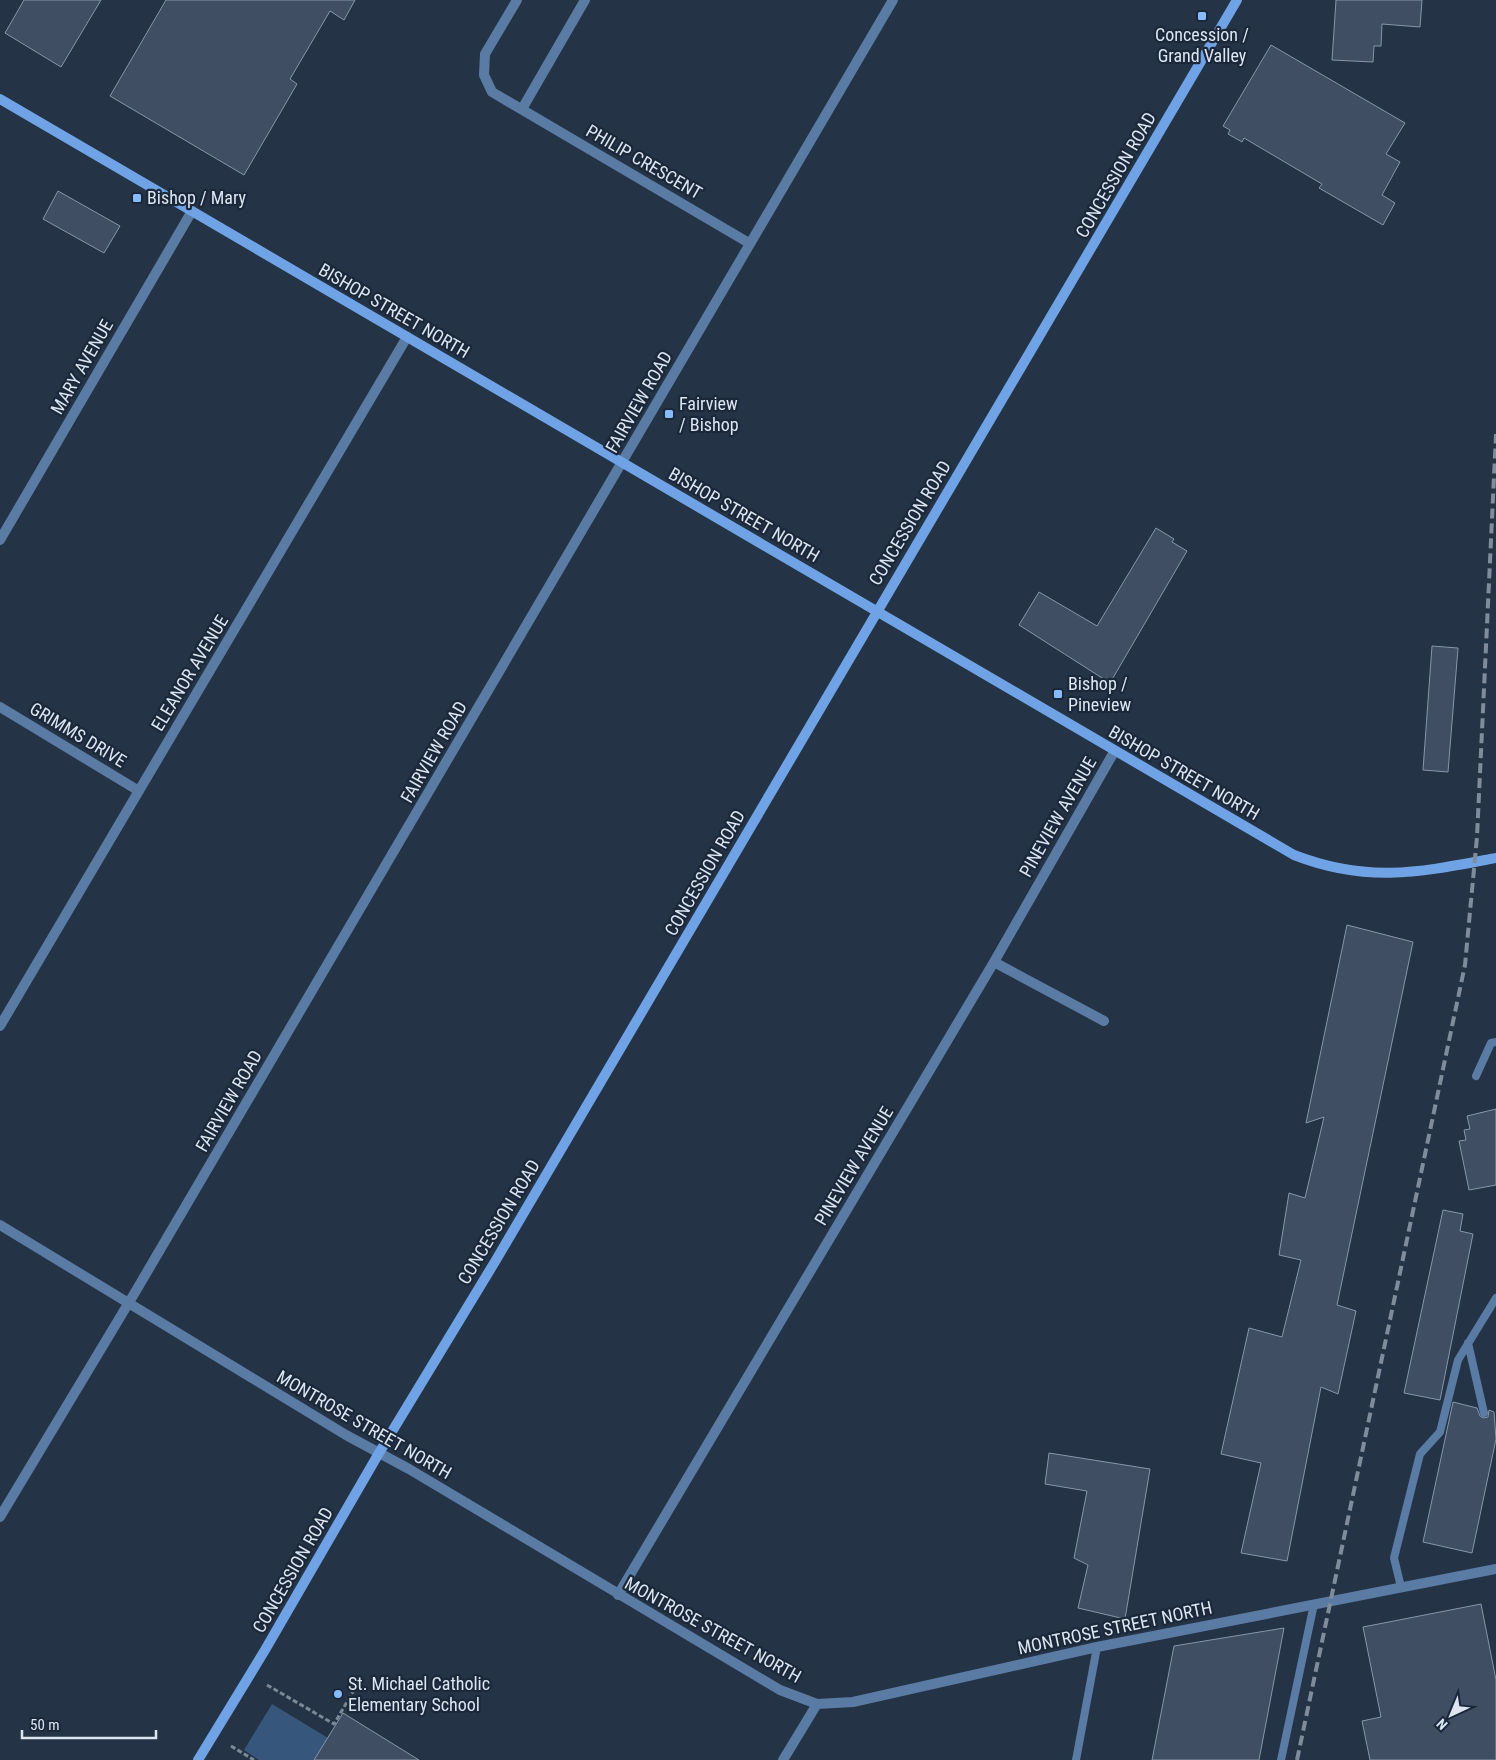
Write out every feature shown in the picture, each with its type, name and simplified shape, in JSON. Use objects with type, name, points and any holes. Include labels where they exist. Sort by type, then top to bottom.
[{"type":"main road","name":"CONCESSION ROAD","points":[[198,1760],[265,1650],[379,1453],[496,1260],[1237,0]]},
{"type":"main road","name":"BISHOP STREET NORTH","points":[[0,99],[1272,844],[1316,864],[1375,874],[1400,873],[1496,858]]},
{"type":"street","name":"PHILIP CRESCENT","points":[[517,0],[485,54],[484,75],[492,92],[749,243]]},
{"type":"street","points":[[522,109],[585,0]]},
{"type":"street","name":"FAIRVIEW ROAD","points":[[0,1518],[129,1303],[892,0]]},
{"type":"street","name":"MARY AVENUE","points":[[0,540],[192,211]]},
{"type":"street","name":"ELEANOR AVENUE","points":[[0,1026],[407,337]]},
{"type":"street","name":"GRIMMS DRIVE","points":[[0,706],[139,791]]},
{"type":"street","name":"PINEVIEW AVENUE","points":[[618,1595],[994,962],[1114,752]]},
{"type":"street","points":[[994,962],[1104,1021]]},
{"type":"street","name":"MONTROSE STREET NORTH","points":[[0,1225],[379,1453],[780,1690],[817,1704],[853,1702],[1097,1647],[1496,1569]]},
{"type":"street","points":[[783,1760],[817,1704]]},
{"type":"lane","points":[[1476,1076],[1492,1043],[1496,1042]]},
{"type":"lane","points":[[1401,1587],[1394,1558],[1420,1454],[1440,1432],[1458,1360],[1496,1298]]},
{"type":"lane","points":[[1468,1343],[1484,1413]]},
{"type":"lane","points":[[1281,1760],[1314,1604]]},
{"type":"lane","points":[[1076,1760],[1097,1647]]},
{"type":"path","points":[[267,1685],[334,1724],[354,1690]]},
{"type":"path","points":[[231,1746],[254,1760]]},
{"type":"shaded area","points":[[272,1704],[328,1738],[314,1760],[259,1760],[244,1750]]},
{"type":"building","points":[[24,0],[101,0],[61,67],[5,33]]},
{"type":"building","points":[[166,0],[355,0],[344,20],[330,11],[290,79],[297,84],[244,175],[110,96]]},
{"type":"building","points":[[1336,0],[1422,0],[1420,27],[1382,24],[1381,46],[1374,46],[1373,62],[1332,60]]},
{"type":"building","points":[[1271,45],[1405,123],[1386,154],[1400,162],[1382,195],[1395,203],[1383,225],[1319,188],[1322,184],[1244,138],[1242,142],[1228,134],[1230,130],[1223,126]]},
{"type":"building","points":[[58,191],[120,226],[104,253],[43,219]]},
{"type":"building","points":[[1156,528],[1174,539],[1172,542],[1187,551],[1110,683],[1019,625],[1039,592],[1097,626]]},
{"type":"building","points":[[1432,646],[1458,648],[1448,772],[1423,770]]},
{"type":"building","points":[[1347,925],[1413,942],[1337,1305],[1356,1311],[1338,1394],[1321,1387],[1287,1561],[1241,1553],[1261,1463],[1221,1454],[1249,1328],[1282,1337],[1301,1260],[1279,1255],[1289,1193],[1305,1198],[1324,1117],[1306,1123]]},
{"type":"building","points":[[1496,1109],[1496,1185],[1469,1190],[1459,1141],[1466,1140],[1464,1130],[1470,1129],[1467,1116]]},
{"type":"building","points":[[1443,1210],[1463,1214],[1460,1231],[1473,1234],[1440,1400],[1404,1393]]},
{"type":"building","points":[[1453,1402],[1477,1408],[1480,1416],[1483,1418],[1488,1417],[1489,1410],[1494,1412],[1496,1439],[1472,1553],[1423,1542]]},
{"type":"building","points":[[1049,1453],[1150,1469],[1125,1619],[1078,1608],[1088,1565],[1074,1558],[1087,1491],[1045,1484]]},
{"type":"building","points":[[1481,1604],[1496,1680],[1496,1760],[1370,1760],[1362,1721],[1381,1717],[1363,1627]]},
{"type":"building","points":[[1284,1628],[1259,1760],[1152,1760],[1174,1646]]},
{"type":"building","points":[[343,1713],[419,1760],[314,1760]]},
{"type":"railway","points":[[1297,1760],[1465,965],[1477,837],[1496,434]]},
{"type":"place","name":"Concession / Grand Valley","points":[[1202,16]]},
{"type":"place","name":"Bishop / Mary","points":[[137,198]]},
{"type":"place","name":"Fairview / Bishop","points":[[669,414]]},
{"type":"place","name":"Bishop / Pineview","points":[[1058,694]]},
{"type":"place","name":"St. Michael Catholic Elementary School","points":[[338,1694]]}]
